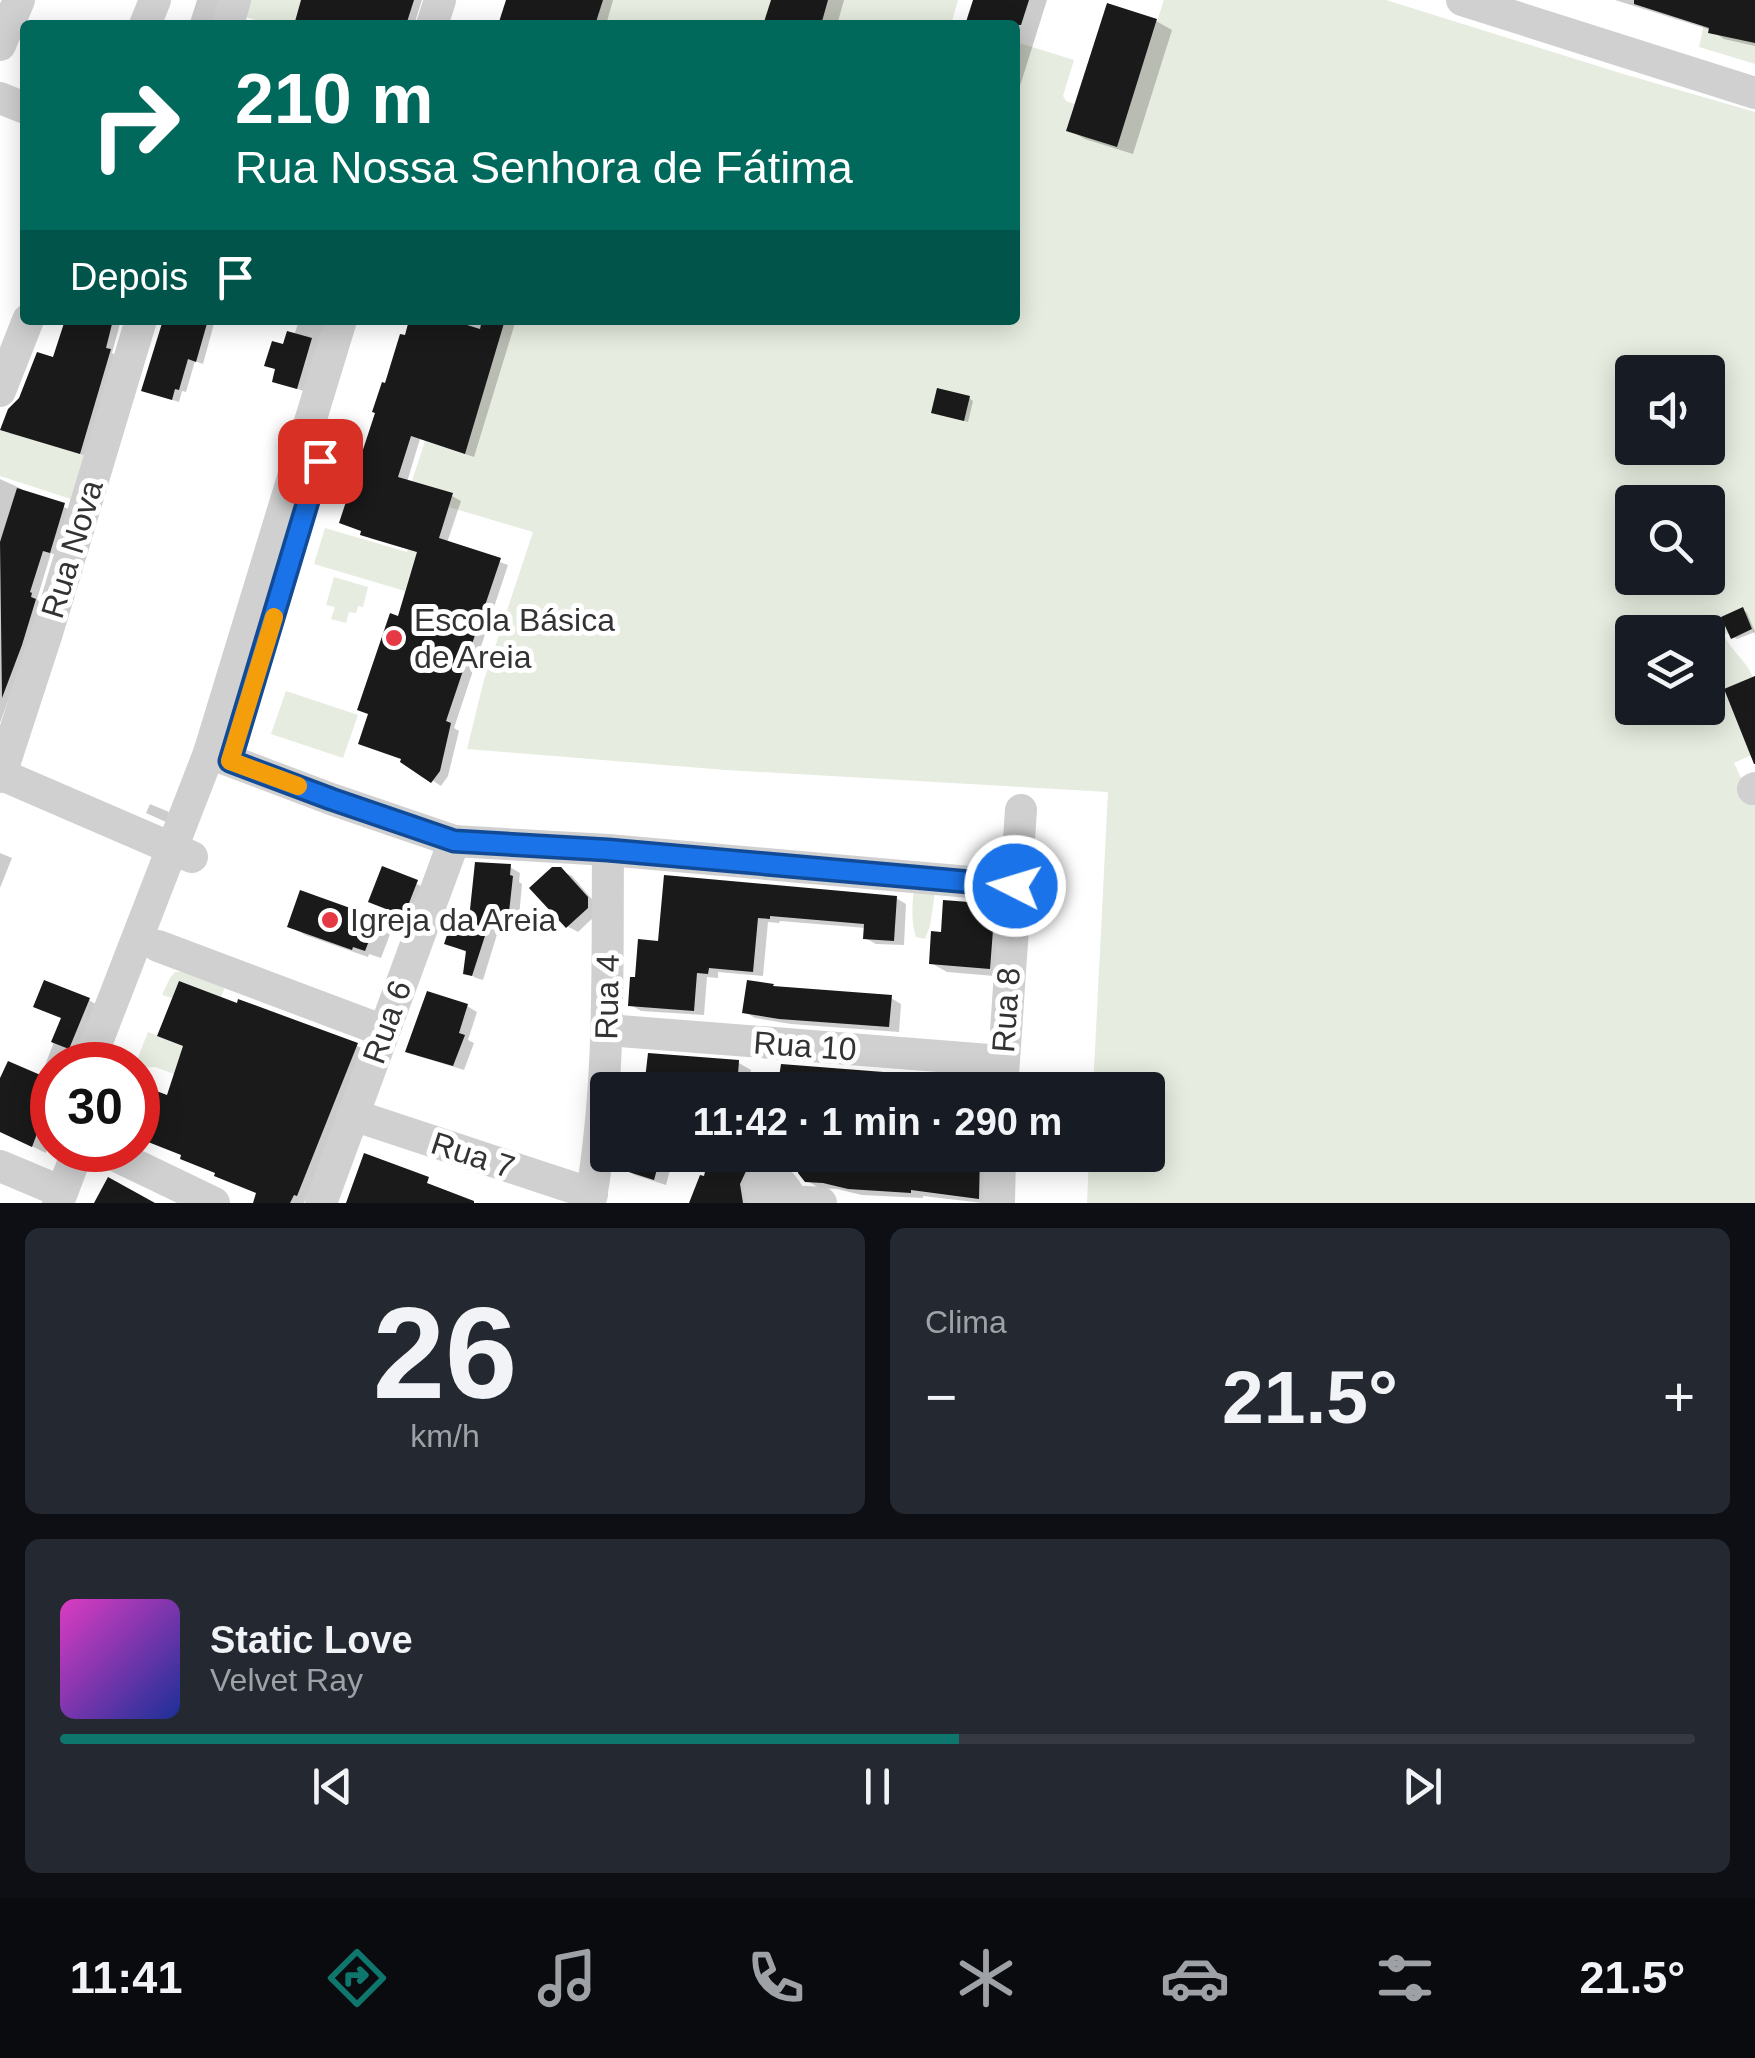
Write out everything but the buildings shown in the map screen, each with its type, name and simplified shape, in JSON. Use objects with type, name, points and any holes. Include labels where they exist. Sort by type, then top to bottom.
[{"type":"street","points":[[0,45],[18,0]]},
{"type":"street","points":[[1462,0],[1755,93]]},
{"type":"street","points":[[0,390],[26,325]]},
{"type":"street","name":"Rua Nova","points":[[0,775],[139,325]]},
{"type":"street","points":[[220,757],[340,325]]},
{"type":"street","points":[[98,1042],[220,757],[361,325]]},
{"type":"street","points":[[220,757],[454,841],[608,850],[1015,886]]},
{"type":"street","points":[[0,775],[182,852]]},
{"type":"street","name":"Rua 8","points":[[1002,1072],[1021,810]]},
{"type":"street","name":"Rua 6","points":[[321,1203],[454,841]]},
{"type":"street","name":"Rua 4","points":[[591,1199],[601,1134],[607,1030],[608,850]]},
{"type":"street","points":[[120,1042],[158,946],[182,852]]},
{"type":"street","points":[[158,946],[384,1031]]},
{"type":"street","name":"Rua 10","points":[[607,1030],[968,1072]]},
{"type":"street","name":"Rua 7","points":[[353,1115],[591,1199]]},
{"type":"street","points":[[0,1166],[49,1195],[64,1172]]},
{"type":"street","points":[[150,1172],[214,1203]]},
{"type":"street","points":[[999,1203],[1000,1172]]},
{"type":"shaded area","points":[[243,0],[301,0],[295,20],[256,20],[239,15]]},
{"type":"shaded area","points":[[603,0],[771,0],[765,20],[597,20]]},
{"type":"shaded area","points":[[828,0],[958,0],[952,20],[822,20]]},
{"type":"shaded area","points":[[1164,0],[1386,0],[1755,112],[1755,636],[1743,608],[1725,634],[1725,615],[1615,615],[1615,725],[1725,725],[1725,692],[1744,739],[1755,753],[1734,763],[1755,803],[1755,1203],[1087,1203],[1088,1172],[1165,1172],[1165,1072],[1094,1072],[1108,792],[726,770],[467,749],[484,680],[533,532],[449,507],[453,493],[412,481],[425,441],[465,453],[503,325],[1020,325],[1020,43],[1074,60],[1063,96],[1074,104],[1066,131],[1116,147]]},
{"type":"shaded area","points":[[1709,0],[1715,0],[1708,33],[1755,43],[1755,64],[1699,47]]},
{"type":"shaded area","points":[[0,430],[84,455],[71,499],[0,476]]},
{"type":"shaded area","points":[[325,528],[407,552],[413,537],[419,547],[405,591],[314,564]]},
{"type":"shaded area","points":[[334,577],[368,587],[363,607],[358,606],[356,613],[349,612],[346,623],[331,619],[335,607],[326,605]]},
{"type":"shaded area","points":[[1725,637],[1746,665],[1753,677],[1725,690]]},
{"type":"shaded area","points":[[286,691],[358,715],[343,758],[271,734]]},
{"type":"shaded area","points":[[914,889],[935,892],[925,939],[916,937],[914,931]]},
{"type":"shaded area","points":[[175,972],[225,987],[221,997],[179,981],[172,998],[162,995]]},
{"type":"shaded area","points":[[148,1032],[198,1052],[174,1074],[160,1069],[160,1042],[144,1042]]},
{"type":"slow traffic","points":[[274,617],[230,761],[298,786]]},
{"type":"place","name":"Escola Básica de Areia","points":[[394,638]]},
{"type":"place","name":"Igreja da Areia","points":[[330,920]]},
{"type":"route","points":[[320,461],[230,761],[454,841],[608,850],[1015,886]]}]
